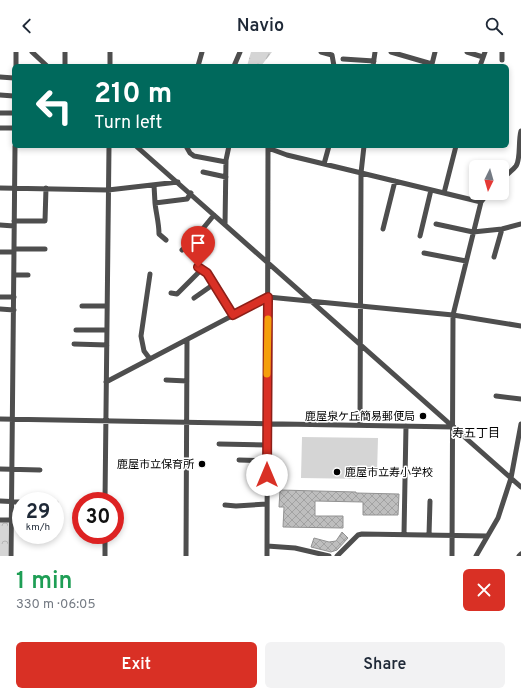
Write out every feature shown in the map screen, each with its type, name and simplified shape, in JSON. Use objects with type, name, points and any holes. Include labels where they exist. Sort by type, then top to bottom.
[{"type":"street","points":[[16,52],[16,64]]},
{"type":"street","points":[[32,52],[45,64]]},
{"type":"street","points":[[65,64],[66,52]]},
{"type":"street","points":[[110,52],[110,64]]},
{"type":"street","points":[[199,64],[202,52]]},
{"type":"street","points":[[235,64],[240,52]]},
{"type":"street","points":[[321,52],[332,55],[334,64]]},
{"type":"street","points":[[343,59],[374,63],[375,52]]},
{"type":"street","points":[[391,52],[432,64],[435,52]]},
{"type":"street","points":[[467,52],[484,54],[481,64]]},
{"type":"street","points":[[502,52],[502,60]]},
{"type":"street","points":[[0,77],[12,78]]},
{"type":"street","points":[[0,96],[12,96]]},
{"type":"street","points":[[0,113],[12,113]]},
{"type":"street","points":[[0,128],[12,128]]},
{"type":"street","points":[[509,173],[516,166],[518,161],[518,145],[521,131]]},
{"type":"street","points":[[12,492],[15,148]]},
{"type":"street","points":[[105,492],[109,148]]},
{"type":"street","points":[[138,148],[191,193],[225,225],[521,487]]},
{"type":"street","points":[[187,148],[194,156],[226,162]]},
{"type":"street","points":[[225,225],[226,162],[228,148]]},
{"type":"street","points":[[267,556],[268,148]]},
{"type":"street","points":[[270,148],[287,155],[481,202],[453,315],[454,427],[452,556]]},
{"type":"street","points":[[324,164],[328,148]]},
{"type":"street","points":[[360,425],[361,173],[364,148]]},
{"type":"street","points":[[444,193],[455,148]]},
{"type":"street","points":[[203,172],[226,177]]},
{"type":"street","points":[[383,229],[395,181]]},
{"type":"street","points":[[0,188],[108,190],[178,182]]},
{"type":"street","points":[[154,185],[159,234],[166,240]]},
{"type":"street","points":[[0,226],[14,223],[45,221],[46,188]]},
{"type":"street","points":[[420,236],[431,190]]},
{"type":"street","points":[[155,203],[186,200],[191,193]]},
{"type":"street","points":[[182,250],[192,242],[214,215]]},
{"type":"street","points":[[436,224],[473,232],[502,229],[521,224]]},
{"type":"street","points":[[494,257],[502,229]]},
{"type":"street","points":[[0,252],[45,249]]},
{"type":"street","points":[[424,253],[466,262]]},
{"type":"street","points":[[172,292],[177,294],[200,268],[207,273],[233,315]]},
{"type":"street","points":[[150,274],[141,336],[144,351],[150,359]]},
{"type":"street","points":[[14,275],[28,275]]},
{"type":"street","points":[[194,298],[214,284]]},
{"type":"street","points":[[0,297],[14,297]]},
{"type":"street","points":[[106,382],[268,297],[453,315],[521,326]]},
{"type":"street","points":[[82,306],[107,306]]},
{"type":"street","points":[[0,310],[14,310]]},
{"type":"street","points":[[76,330],[107,330]]},
{"type":"street","points":[[186,556],[187,340]]},
{"type":"street","points":[[74,344],[107,345]]},
{"type":"street","points":[[166,380],[187,381]]},
{"type":"street","points":[[496,396],[521,399]]},
{"type":"street","points":[[0,418],[454,427]]},
{"type":"street","points":[[476,556],[498,518],[511,478],[521,424]]},
{"type":"street","points":[[404,534],[406,426]]},
{"type":"street","points":[[219,444],[267,445]]},
{"type":"street","points":[[239,460],[267,461]]},
{"type":"street","points":[[0,468],[40,470]]},
{"type":"street","points":[[0,501],[12,502],[11,556]]},
{"type":"street","points":[[429,535],[430,501]]},
{"type":"street","points":[[225,505],[236,506],[267,504]]},
{"type":"street","points":[[0,520],[11,520]]},
{"type":"street","points":[[337,556],[358,535],[404,534],[487,536]]},
{"type":"street","points":[[105,544],[105,556]]},
{"type":"street","points":[[267,546],[295,548],[329,556]]},
{"type":"green space","points":[[251,52],[272,52],[263,64],[248,64]]},
{"type":"green space","points":[[302,437],[378,438],[377,473],[365,473],[365,479],[301,478]]},
{"type":"green space","points":[[0,522],[8,522],[8,556],[0,556]]},
{"type":"building","points":[[280,490],[399,494],[398,515],[363,515],[363,502],[315,501],[315,516],[343,516],[343,528],[283,527],[284,507],[279,507]]},
{"type":"building","points":[[342,532],[348,538],[337,550],[331,552],[311,547],[314,538],[329,542],[336,541]]},
{"type":"slow traffic","points":[[267,374],[268,319]]},
{"type":"place","name":"鹿屋泉ケ丘簡易郵便局","points":[[423,416]]},
{"type":"place","name":"鹿屋市立保育所","points":[[202,464]]},
{"type":"place","name":"鹿屋市立寿小学校","points":[[337,472]]},
{"type":"district","name":"寿五丁目","points":[[476,433]]},
{"type":"route","points":[[198,267],[207,273],[233,315],[268,297],[267,475]]}]
